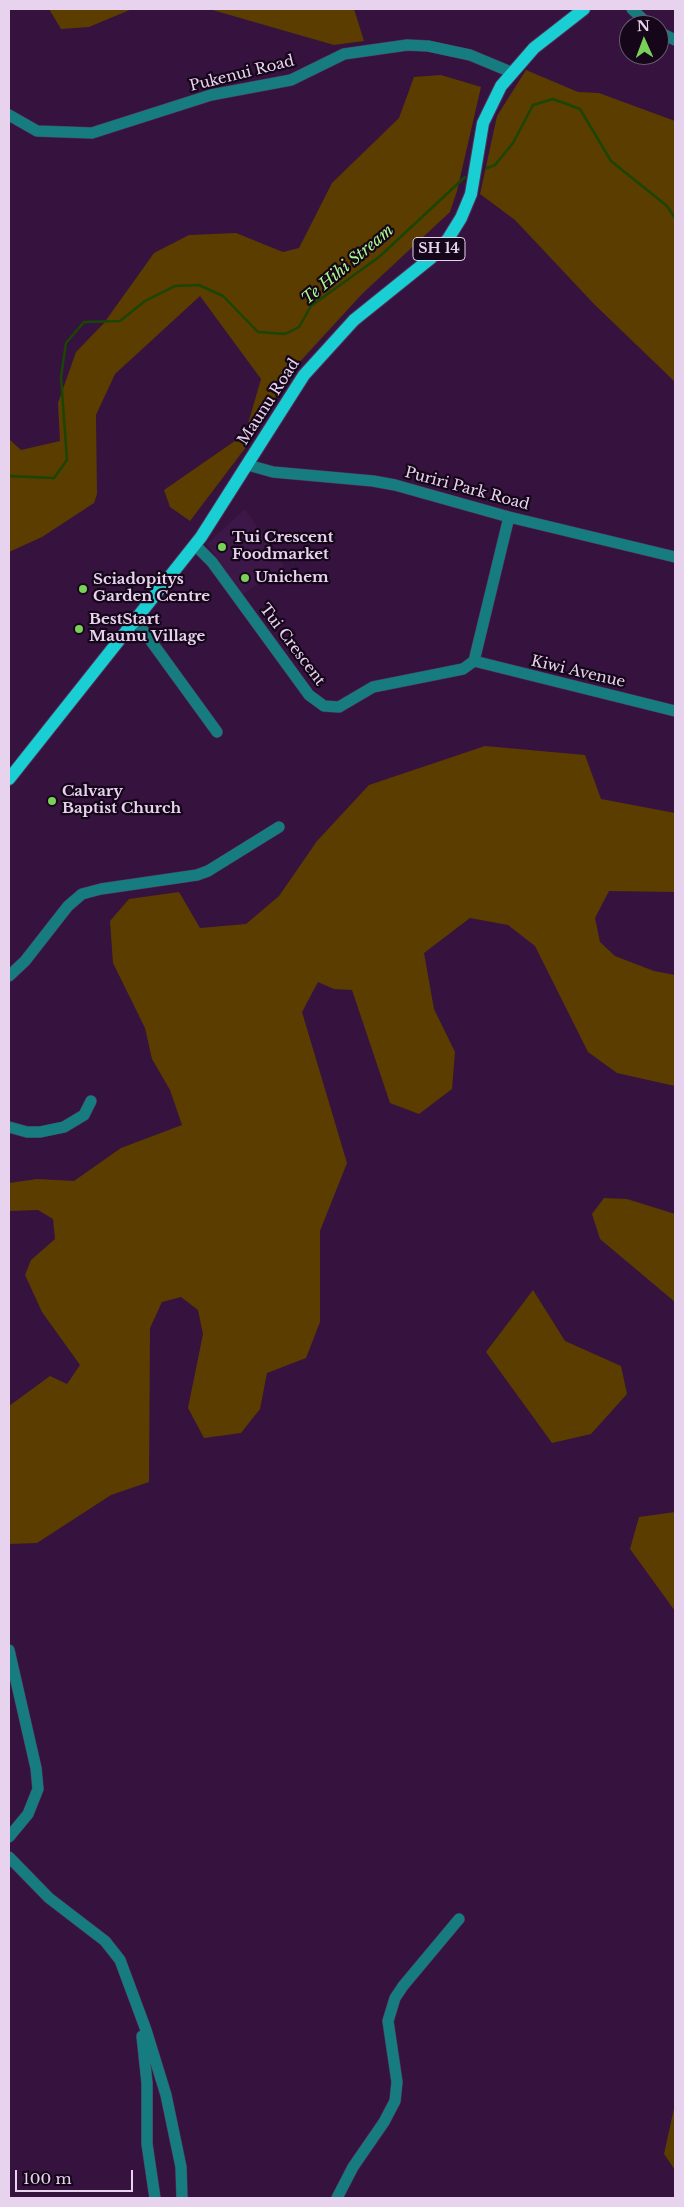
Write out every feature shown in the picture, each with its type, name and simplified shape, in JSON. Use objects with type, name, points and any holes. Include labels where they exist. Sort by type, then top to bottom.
[{"type":"main road","name":"Maunu Road","points":[[9,777],[194,545],[248,465],[290,395],[320,355],[373,302],[431,258],[451,234],[471,194],[478,147],[487,111],[511,72],[546,38],[584,9]]},
{"type":"street","name":"Pukenui Road","points":[[9,115],[37,131],[92,133],[211,95],[291,80],[344,54],[407,45],[428,46],[470,55],[511,72]]},
{"type":"street","name":"Puriri Park Road","points":[[248,465],[273,472],[373,481],[395,485],[509,517],[675,558]]},
{"type":"street","points":[[474,661],[509,517]]},
{"type":"street","name":"Tui Crescent","points":[[194,545],[212,562],[309,695],[324,706],[339,708],[374,687],[463,669],[474,661]]},
{"type":"street","points":[[135,619],[216,732]]},
{"type":"street","name":"Kiwi Avenue","points":[[474,661],[675,710]]},
{"type":"street","points":[[9,976],[25,961],[68,906],[82,894],[101,888],[183,877],[208,871],[279,827]]},
{"type":"street","points":[[9,1127],[28,1132],[40,1132],[64,1127],[84,1115],[91,1101]]},
{"type":"street","points":[[9,1650],[37,1774],[38,1789],[33,1805],[9,1837]]},
{"type":"street","points":[[9,1857],[49,1898],[96,1933],[112,1949],[124,1970],[146,2030],[166,2095],[181,2167],[182,2198]]},
{"type":"street","points":[[337,2198],[353,2167],[384,2122],[395,2101],[397,2082],[388,2021],[395,1998],[459,1919]]},
{"type":"street","points":[[139,2014],[147,2083],[147,2144],[155,2198]]},
{"type":"shaded area","points":[[49,9],[132,9],[89,27],[61,29]]},
{"type":"shaded area","points":[[209,9],[354,9],[364,41],[334,45]]},
{"type":"shaded area","points":[[526,70],[578,92],[599,93],[675,121],[675,382],[594,304],[515,220],[480,194],[497,116]]},
{"type":"shaded area","points":[[441,75],[481,87],[457,191],[450,212],[362,294],[295,367],[249,443],[190,521],[170,507],[164,490],[245,434],[261,379],[200,296],[115,374],[96,415],[97,494],[94,503],[42,537],[9,552],[9,439],[21,450],[60,441],[58,403],[76,352],[104,323],[154,253],[189,235],[236,233],[283,252],[299,248],[332,183],[399,118],[414,77]]},
{"type":"shaded area","points":[[245,509],[284,566],[243,594],[207,544]]},
{"type":"shaded area","points":[[485,746],[585,755],[601,799],[675,813],[675,892],[609,891],[595,918],[600,942],[615,956],[654,971],[675,975],[675,1086],[617,1073],[588,1052],[535,946],[508,925],[470,918],[424,953],[434,1009],[455,1052],[452,1089],[419,1114],[390,1103],[352,990],[334,989],[318,982],[302,1012],[347,1163],[320,1231],[320,1322],[306,1358],[267,1373],[260,1409],[241,1433],[204,1438],[188,1408],[203,1334],[198,1310],[181,1297],[162,1302],[150,1328],[149,1482],[111,1495],[37,1543],[9,1544],[9,1406],[50,1376],[67,1384],[80,1365],[42,1312],[25,1275],[31,1260],[55,1239],[53,1219],[38,1210],[9,1211],[9,1183],[37,1179],[74,1181],[121,1148],[182,1125],[170,1090],[152,1059],[145,1028],[113,963],[110,921],[129,899],[179,892],[200,928],[246,924],[279,896],[317,841],[369,785]]},
{"type":"shaded area","points":[[604,1198],[627,1199],[675,1214],[675,1302],[600,1239],[592,1214]]},
{"type":"shaded area","points":[[533,1290],[565,1341],[621,1366],[627,1394],[591,1434],[552,1443],[486,1352]]},
{"type":"shaded area","points":[[675,1512],[675,1611],[630,1549],[639,1517]]},
{"type":"shaded area","points":[[675,2104],[675,2170],[664,2154]]},
{"type":"waterway","name":"Te Hihi Stream","points":[[487,168],[495,165],[513,143],[533,105],[553,99],[580,109],[611,161],[667,206],[675,218]]},
{"type":"waterway","name":"Te Hihi Stream","points":[[9,476],[54,478],[67,460],[61,377],[66,343],[84,322],[120,321],[145,301],[175,286],[199,285],[223,296],[258,332],[285,334],[299,327],[311,306],[379,257],[465,177]]},
{"type":"place","name":"Tui Crescent Foodmarket","points":[[222,547]]},
{"type":"place","name":"Unichem","points":[[245,578]]},
{"type":"place","name":"Sciadopitys Garden Centre","points":[[83,589]]},
{"type":"place","name":"BestStart Maunu Village","points":[[79,629]]},
{"type":"place","name":"Calvary Baptist Church","points":[[52,801]]}]
